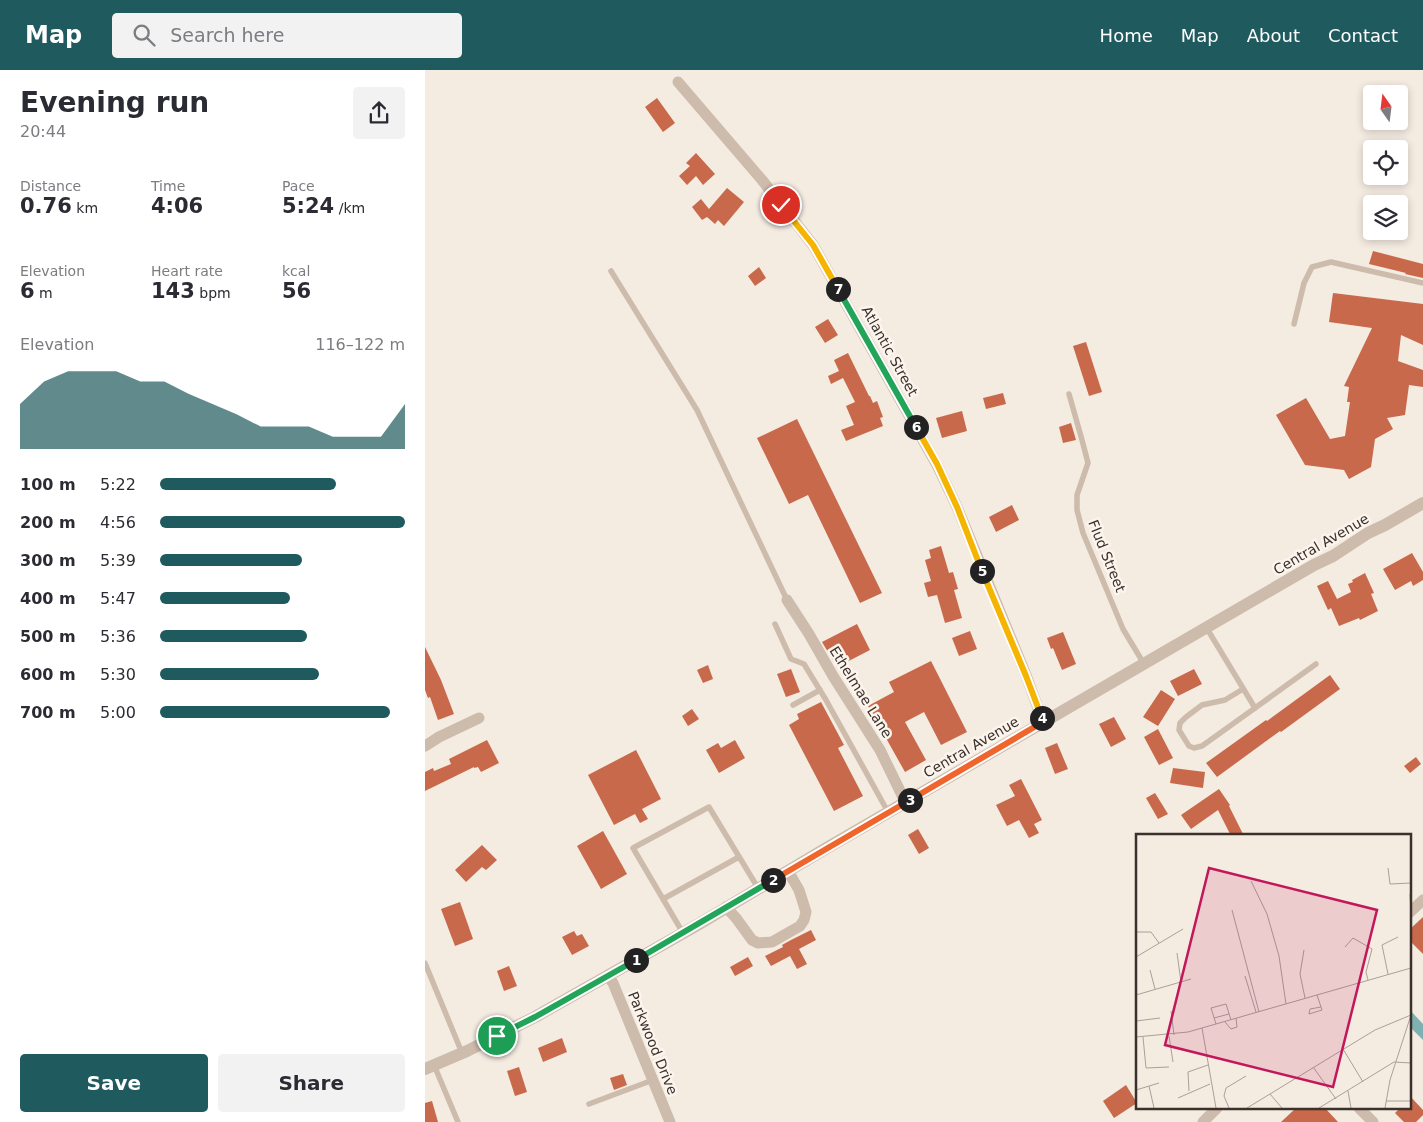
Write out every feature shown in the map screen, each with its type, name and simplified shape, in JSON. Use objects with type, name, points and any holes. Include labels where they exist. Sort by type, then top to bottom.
[{"type":"street","name":"Atlantic Street","points":[[678,82],[762,180],[813,245],[937,464],[957,507],[1043,722]]},
{"type":"street","name":"Central Avenue","points":[[429,1067],[535,1017],[608,976],[1206,627],[1423,503]]},
{"type":"street","name":"Ethelmae Lane","points":[[787,600],[880,750],[905,803]]},
{"type":"street","points":[[426,742],[479,718]]},
{"type":"street","points":[[726,908],[752,940],[757,942],[771,942],[800,926],[806,912],[799,890],[788,871]]},
{"type":"street","points":[[1411,912],[1423,900]]},
{"type":"street","name":"Parkwood Drive","points":[[608,976],[669,1122]]},
{"type":"street","points":[[1203,1122],[1215,1110]]},
{"type":"street","points":[[1361,1110],[1373,1122]]},
{"type":"lane","points":[[1294,324],[1304,283],[1312,267],[1331,262],[1423,283]]},
{"type":"lane","points":[[611,271],[697,410],[787,600]]},
{"type":"lane","name":"Flud Street","points":[[1069,394],[1087,463],[1077,495],[1077,510],[1083,533],[1123,629],[1144,664]]},
{"type":"lane","points":[[775,624],[791,659],[803,664],[820,690],[888,812]]},
{"type":"lane","points":[[1206,627],[1255,708]]},
{"type":"lane","points":[[1243,689],[1225,700],[1202,705],[1186,717],[1180,724],[1179,730],[1189,746],[1194,748],[1201,746],[1316,664]]},
{"type":"lane","points":[[793,705],[820,690]]},
{"type":"lane","points":[[683,933],[633,848],[709,806],[758,888]]},
{"type":"lane","points":[[663,899],[739,857]]},
{"type":"lane","points":[[425,963],[461,1053]]},
{"type":"lane","points":[[429,1067],[458,1122]]},
{"type":"lane","points":[[589,1104],[653,1080]]},
{"type":"water","points":[[1411,1011],[1423,1024],[1423,1040],[1411,1028]]},
{"type":"building","points":[[657,98],[675,123],[663,132],[645,107]]},
{"type":"building","points":[[696,153],[715,174],[703,185],[696,176],[687,185],[679,176],[690,166],[686,163]]},
{"type":"building","points":[[727,188],[744,202],[724,226],[718,220],[715,224],[707,217],[702,220],[692,207],[701,199],[709,209]]},
{"type":"building","points":[[1373,251],[1423,264],[1423,278],[1369,264]]},
{"type":"building","points":[[759,267],[766,278],[755,286],[748,276]]},
{"type":"building","points":[[1333,293],[1423,304],[1423,345],[1401,335],[1398,361],[1423,370],[1423,387],[1409,385],[1405,415],[1387,418],[1393,429],[1375,439],[1371,467],[1349,479],[1344,470],[1305,465],[1276,415],[1306,398],[1330,439],[1345,436],[1350,402],[1347,402],[1349,387],[1344,386],[1372,328],[1329,322]]},
{"type":"building","points":[[828,319],[838,335],[825,343],[815,327]]},
{"type":"building","points":[[1086,342],[1102,392],[1089,396],[1073,346]]},
{"type":"building","points":[[848,353],[873,403],[877,401],[883,417],[880,418],[883,426],[846,441],[841,430],[854,425],[846,406],[855,402],[843,378],[831,384],[828,376],[839,371],[834,360]]},
{"type":"building","points":[[1003,393],[1006,404],[986,409],[983,398]]},
{"type":"building","points":[[962,411],[967,431],[942,438],[936,418]]},
{"type":"building","points":[[797,419],[882,593],[860,603],[808,495],[789,504],[757,438]]},
{"type":"building","points":[[1071,423],[1076,440],[1063,443],[1059,427]]},
{"type":"building","points":[[1012,505],[1019,520],[996,532],[989,517]]},
{"type":"building","points":[[941,546],[949,573],[953,572],[958,589],[954,590],[962,618],[945,623],[937,595],[928,597],[924,583],[931,581],[925,560],[931,558],[929,550]]},
{"type":"building","points":[[1412,553],[1423,572],[1423,580],[1413,586],[1411,581],[1395,590],[1383,569]]},
{"type":"building","points":[[1365,573],[1374,593],[1371,594],[1378,611],[1360,620],[1359,618],[1339,626],[1331,608],[1328,610],[1317,586],[1328,581],[1337,599],[1351,592],[1348,584]]},
{"type":"building","points":[[857,624],[870,650],[837,667],[822,642]]},
{"type":"building","points":[[970,631],[977,649],[959,656],[952,638]]},
{"type":"building","points":[[1063,632],[1076,664],[1062,670],[1047,638]]},
{"type":"building","points":[[425,647],[441,680],[454,714],[438,720],[430,697],[428,698],[425,690]]},
{"type":"building","points":[[931,661],[967,732],[941,745],[924,712],[905,722],[926,760],[905,772],[868,706],[894,692],[889,682]]},
{"type":"building","points":[[708,665],[713,679],[703,683],[697,670]]},
{"type":"building","points":[[791,669],[800,692],[786,697],[777,674]]},
{"type":"building","points":[[1194,669],[1202,684],[1178,696],[1170,681]]},
{"type":"building","points":[[1330,675],[1340,689],[1217,777],[1206,763]]},
{"type":"building","points":[[1161,690],[1175,699],[1158,726],[1143,717]]},
{"type":"building","points":[[821,702],[844,745],[838,748],[863,796],[834,811],[789,725],[799,719],[797,714]]},
{"type":"building","points":[[692,709],[699,719],[688,726],[682,716]]},
{"type":"building","points":[[1114,717],[1126,739],[1111,747],[1099,724]]},
{"type":"building","points":[[1158,729],[1173,758],[1159,765],[1144,737]]},
{"type":"building","points":[[487,740],[499,763],[481,772],[478,767],[474,767],[425,791],[425,772],[433,768],[434,771],[451,764],[449,759]]},
{"type":"building","points":[[735,740],[745,758],[719,773],[706,750],[718,743],[721,748]]},
{"type":"building","points":[[1057,743],[1068,769],[1055,774],[1045,748]]},
{"type":"building","points":[[636,750],[661,799],[642,809],[648,819],[640,823],[635,814],[614,825],[588,775]]},
{"type":"building","points":[[1416,757],[1421,764],[1410,773],[1404,766]]},
{"type":"building","points":[[1173,768],[1205,772],[1203,788],[1170,783]]},
{"type":"building","points":[[1021,779],[1042,820],[1034,824],[1039,833],[1029,838],[1019,820],[1007,826],[996,805],[1015,796],[1009,785]]},
{"type":"building","points":[[1219,789],[1230,805],[1243,834],[1230,834],[1218,810],[1191,829],[1181,815]]},
{"type":"building","points":[[1155,793],[1168,814],[1158,819],[1146,798]]},
{"type":"building","points":[[918,829],[929,848],[919,854],[908,835]]},
{"type":"building","points":[[603,831],[627,874],[601,889],[577,846]]},
{"type":"building","points":[[482,845],[497,860],[486,870],[482,867],[466,882],[455,870]]},
{"type":"building","points":[[460,902],[473,939],[455,946],[441,909]]},
{"type":"building","points":[[1423,917],[1423,954],[1411,942],[1411,928]]},
{"type":"building","points":[[811,930],[816,940],[799,949],[807,964],[797,969],[790,956],[771,966],[765,956]]},
{"type":"building","points":[[574,931],[577,936],[582,934],[589,946],[572,955],[562,937]]},
{"type":"building","points":[[748,957],[753,966],[735,976],[730,967]]},
{"type":"building","points":[[509,966],[517,986],[504,991],[497,971]]},
{"type":"building","points":[[562,1038],[567,1052],[543,1062],[538,1048]]},
{"type":"building","points":[[519,1067],[527,1092],[515,1096],[507,1071]]},
{"type":"building","points":[[623,1074],[627,1085],[614,1090],[610,1078]]},
{"type":"building","points":[[1126,1085],[1136,1104],[1114,1118],[1103,1101]]},
{"type":"building","points":[[1411,1097],[1423,1110],[1423,1115],[1416,1122],[1404,1122],[1395,1113],[1398,1110],[1411,1110]]},
{"type":"building","points":[[432,1101],[438,1122],[425,1122],[425,1103]]},
{"type":"building","points":[[1294,1110],[1327,1110],[1338,1122],[1281,1122]]},
{"type":"route","points":[[497,1036],[535,1017],[699,924],[1043,722],[957,507],[937,464],[813,245],[781,205]]}]
